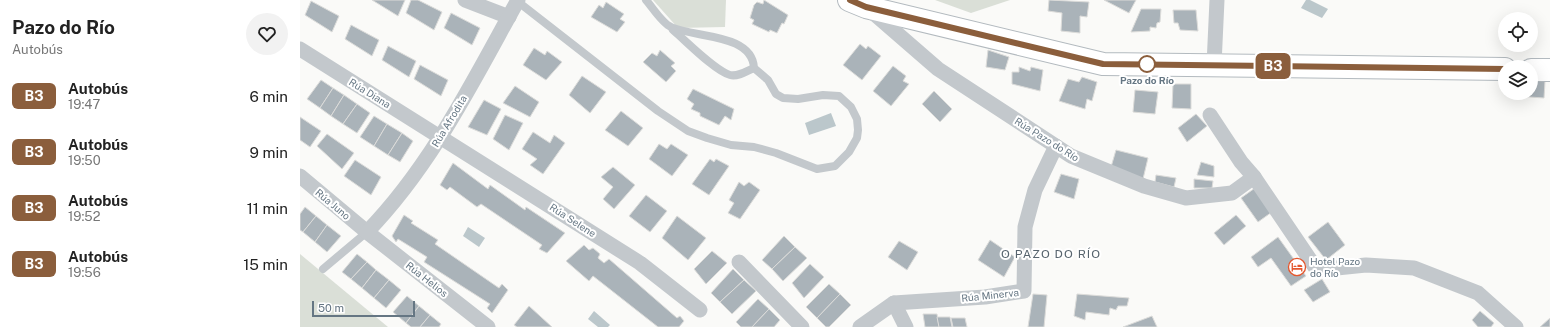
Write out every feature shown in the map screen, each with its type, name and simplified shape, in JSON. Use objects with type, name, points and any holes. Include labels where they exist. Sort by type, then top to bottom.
[{"type":"street","points":[[466,0],[509,17]]},
{"type":"street","name":"Rúa Afrodita","points":[[366,232],[409,184],[441,136],[518,0]]},
{"type":"street","points":[[1214,65],[1217,0]]},
{"type":"street","points":[[858,3],[1103,64],[1498,70]]},
{"type":"street","name":"Rúa Pazo do Río","points":[[858,3],[938,69],[1071,156],[1144,186],[1186,198],[1232,193],[1254,177]]},
{"type":"street","name":"Rúa Diana","points":[[300,48],[441,136]]},
{"type":"street","points":[[1538,70],[1550,70]]},
{"type":"street","points":[[1210,115],[1317,270],[1366,265],[1414,268],[1478,293],[1516,327]]},
{"type":"street","name":"Rúa Selene","points":[[441,136],[640,263],[700,310]]},
{"type":"street","name":"Rúa Minerva","points":[[894,303],[985,297],[1024,291],[1025,227],[1035,190],[1056,146]]},
{"type":"street","name":"Rúa Juno","points":[[300,176],[366,232]]},
{"type":"street","name":"Rúa Helios","points":[[366,232],[488,327]]},
{"type":"street","points":[[739,262],[802,327]]},
{"type":"street","points":[[860,327],[894,303],[906,327]]},
{"type":"lane","points":[[518,0],[658,111],[688,131],[731,145],[754,147],[776,153],[817,170],[835,166],[849,152],[857,138],[857,119],[851,107],[839,96],[783,98],[776,94],[768,80],[754,68],[753,60],[745,50],[727,40],[704,34],[687,33],[669,26]]},
{"type":"lane","points":[[646,0],[669,26],[720,71],[731,76],[744,73],[754,68]]},
{"type":"lane","points":[[323,269],[366,232]]},
{"type":"shaded area","points":[[653,0],[726,0],[725,27],[678,28]]},
{"type":"shaded area","points":[[935,0],[1010,0],[971,13]]},
{"type":"shaded area","points":[[1306,0],[1310,0],[1328,9],[1322,18],[1301,8]]},
{"type":"shaded area","points":[[831,113],[836,126],[809,135],[805,123]]},
{"type":"shaded area","points":[[468,227],[485,238],[479,247],[463,236]]},
{"type":"shaded area","points":[[300,254],[388,327],[300,327]]},
{"type":"shaded area","points":[[594,311],[610,325],[608,327],[598,327],[588,319]]},
{"type":"building","points":[[372,0],[405,0],[398,16]]},
{"type":"building","points":[[411,0],[418,0],[442,12],[434,30],[406,13]]},
{"type":"building","points":[[764,0],[788,15],[784,24],[782,23],[777,33],[770,30],[769,32],[752,24],[754,20],[750,18],[754,5],[757,2],[763,4]]},
{"type":"building","points":[[1049,0],[1089,2],[1087,17],[1080,16],[1080,33],[1061,31],[1062,13],[1048,11]]},
{"type":"building","points":[[1104,0],[1136,0],[1129,13]]},
{"type":"building","points":[[311,1],[339,16],[332,32],[305,15]]},
{"type":"building","points":[[606,2],[624,14],[620,19],[625,22],[617,32],[591,17],[599,5],[603,8]]},
{"type":"building","points":[[1141,9],[1161,9],[1160,22],[1157,23],[1156,28],[1150,27],[1150,31],[1131,32]]},
{"type":"building","points":[[1173,10],[1196,10],[1198,31],[1180,30],[1178,23],[1174,23]]},
{"type":"building","points":[[451,13],[480,28],[472,45],[444,28]]},
{"type":"building","points":[[351,25],[379,40],[372,56],[345,39]]},
{"type":"building","points":[[860,44],[866,49],[868,46],[881,56],[862,80],[843,65]]},
{"type":"building","points":[[388,46],[416,61],[409,77],[382,60]]},
{"type":"building","points":[[534,48],[545,55],[547,51],[562,62],[546,80],[523,65]]},
{"type":"building","points":[[660,50],[675,63],[671,66],[676,71],[666,82],[643,62],[652,53],[657,56]]},
{"type":"building","points":[[988,50],[1009,57],[1005,70],[986,67]]},
{"type":"building","points":[[420,65],[448,80],[441,96],[414,79]]},
{"type":"building","points":[[893,66],[906,76],[903,81],[909,84],[891,106],[873,91]]},
{"type":"building","points":[[1019,67],[1030,71],[1031,67],[1043,70],[1040,91],[1012,84],[1012,72],[1019,72]]},
{"type":"building","points":[[582,76],[606,92],[590,113],[569,95]]},
{"type":"building","points":[[1082,77],[1097,82],[1092,101],[1087,99],[1085,109],[1059,101],[1068,79],[1079,82]]},
{"type":"building","points":[[321,80],[333,88],[320,108],[307,99]]},
{"type":"building","points":[[1538,80],[1545,81],[1544,98],[1538,98]]},
{"type":"building","points":[[1173,84],[1191,84],[1191,109],[1172,108]]},
{"type":"building","points":[[515,86],[539,102],[530,117],[503,103]]},
{"type":"building","points":[[333,88],[344,95],[331,116],[320,108]]},
{"type":"building","points":[[693,89],[734,109],[731,120],[725,116],[719,125],[700,116],[700,113],[691,109],[694,104],[687,99]]},
{"type":"building","points":[[1135,90],[1158,92],[1155,114],[1133,112]]},
{"type":"building","points":[[934,91],[952,109],[940,122],[922,104]]},
{"type":"building","points":[[344,95],[357,104],[343,124],[331,116]]},
{"type":"building","points":[[484,100],[501,109],[487,135],[468,127]]},
{"type":"building","points":[[357,104],[370,113],[357,133],[343,124]]},
{"type":"building","points":[[621,111],[643,128],[628,146],[605,130]]},
{"type":"building","points":[[1196,114],[1207,126],[1187,142],[1178,128]]},
{"type":"building","points":[[505,115],[523,123],[509,150],[493,139]]},
{"type":"building","points":[[374,116],[387,124],[374,146],[360,137]]},
{"type":"building","points":[[300,117],[321,131],[310,147],[300,140]]},
{"type":"building","points":[[387,124],[402,133],[388,155],[374,146]]},
{"type":"building","points":[[533,132],[550,143],[554,135],[565,143],[543,174],[530,165],[537,159],[522,149]]},
{"type":"building","points":[[402,133],[413,141],[400,162],[388,155]]},
{"type":"building","points":[[327,134],[354,153],[342,169],[317,146]]},
{"type":"building","points":[[659,144],[667,149],[671,144],[688,155],[672,176],[649,159]]},
{"type":"building","points":[[1116,150],[1148,158],[1143,179],[1111,167]]},
{"type":"building","points":[[710,159],[714,162],[716,159],[729,166],[709,195],[692,184]]},
{"type":"building","points":[[355,160],[381,177],[371,195],[344,176]]},
{"type":"building","points":[[1201,162],[1214,166],[1214,177],[1197,175]]},
{"type":"building","points":[[453,163],[488,189],[490,185],[525,210],[526,207],[565,233],[547,253],[539,249],[542,245],[481,204],[477,207],[450,187],[447,190],[440,185]]},
{"type":"building","points":[[613,167],[635,185],[614,209],[603,199],[613,187],[601,177]]},
{"type":"building","points":[[1061,174],[1079,179],[1074,199],[1054,192]]},
{"type":"building","points":[[1156,175],[1176,178],[1174,187],[1155,182]]},
{"type":"building","points":[[1194,179],[1213,181],[1212,188],[1194,188]]},
{"type":"building","points":[[739,182],[744,186],[749,182],[760,190],[740,219],[728,213],[734,203],[729,200]]},
{"type":"building","points":[[1255,188],[1272,212],[1258,222],[1241,198]]},
{"type":"building","points":[[646,195],[667,211],[650,232],[629,216]]},
{"type":"building","points":[[305,207],[316,216],[303,232],[300,230],[300,214]]},
{"type":"building","points":[[404,215],[413,221],[411,223],[438,240],[435,244],[499,288],[502,284],[508,290],[492,313],[487,308],[490,304],[424,262],[427,257],[398,239],[396,242],[392,236]]},
{"type":"building","points":[[1236,215],[1246,226],[1224,245],[1214,233]]},
{"type":"building","points":[[316,216],[327,225],[315,242],[303,232]]},
{"type":"building","points":[[677,216],[706,238],[688,260],[662,238]]},
{"type":"building","points":[[1328,222],[1345,245],[1326,260],[1308,237]]},
{"type":"building","points":[[327,225],[341,236],[327,252],[315,242]]},
{"type":"building","points":[[784,236],[795,247],[772,269],[762,260]]},
{"type":"building","points":[[1278,237],[1306,276],[1291,286],[1271,258],[1258,267],[1251,257]]},
{"type":"building","points":[[990,240],[1015,257],[1004,277],[978,260]]},
{"type":"building","points":[[899,241],[918,252],[907,270],[888,257]]},
{"type":"building","points":[[584,245],[589,250],[593,248],[600,254],[598,258],[604,263],[609,259],[677,318],[680,316],[684,321],[679,327],[658,327],[593,276],[589,281],[566,261]]},
{"type":"building","points":[[795,247],[807,258],[783,281],[772,269]]},
{"type":"building","points":[[712,251],[727,263],[706,284],[694,269]]},
{"type":"building","points":[[357,254],[367,262],[351,279],[342,272]]},
{"type":"building","points":[[367,262],[376,270],[362,288],[351,279]]},
{"type":"building","points":[[810,264],[824,277],[804,298],[792,283]]},
{"type":"building","points":[[733,269],[744,280],[720,302],[711,293]]},
{"type":"building","points":[[376,270],[389,280],[374,298],[362,288]]},
{"type":"building","points":[[1322,279],[1330,292],[1313,302],[1304,290]]},
{"type":"building","points":[[389,280],[401,290],[386,308],[374,298]]},
{"type":"building","points":[[744,280],[756,291],[732,314],[720,302]]},
{"type":"building","points":[[829,284],[840,294],[817,318],[806,307]]},
{"type":"building","points":[[840,294],[851,305],[829,327],[826,327],[817,318]]},
{"type":"building","points":[[1033,294],[1047,295],[1044,327],[1028,327]]},
{"type":"building","points":[[1077,294],[1129,298],[1127,306],[1118,306],[1116,310],[1110,308],[1109,315],[1086,312],[1085,320],[1074,316]]},
{"type":"building","points":[[407,296],[419,306],[406,323],[393,312]]},
{"type":"building","points":[[758,299],[769,309],[752,327],[741,327],[736,322]]},
{"type":"building","points":[[419,306],[430,315],[420,327],[411,327],[406,323]]},
{"type":"building","points":[[529,306],[552,327],[517,327],[514,325]]},
{"type":"building","points":[[769,309],[780,320],[774,327],[752,327]]},
{"type":"building","points":[[1480,311],[1494,323],[1491,327],[1478,327],[1472,320]]},
{"type":"building","points":[[923,314],[937,314],[939,327],[925,327]]},
{"type":"building","points":[[430,315],[441,324],[439,327],[420,327]]},
{"type":"building","points":[[1152,316],[1157,327],[1123,327]]},
{"type":"building","points":[[937,317],[950,317],[952,327],[939,327]]},
{"type":"building","points":[[951,318],[965,318],[967,327],[953,327]]},
{"type":"building","points":[[1550,318],[1550,327],[1540,327]]},
{"type":"bus line","name":"B3","points":[[850,0],[866,7],[1103,64],[1498,69]]},
{"type":"place","name":"Pazo do Río","points":[[1147,64]]},
{"type":"place","name":"Hotel Pazo do Río","points":[[1297,267]]},
{"type":"district","name":"O PAZO DO RÍO","points":[[1051,254]]}]
